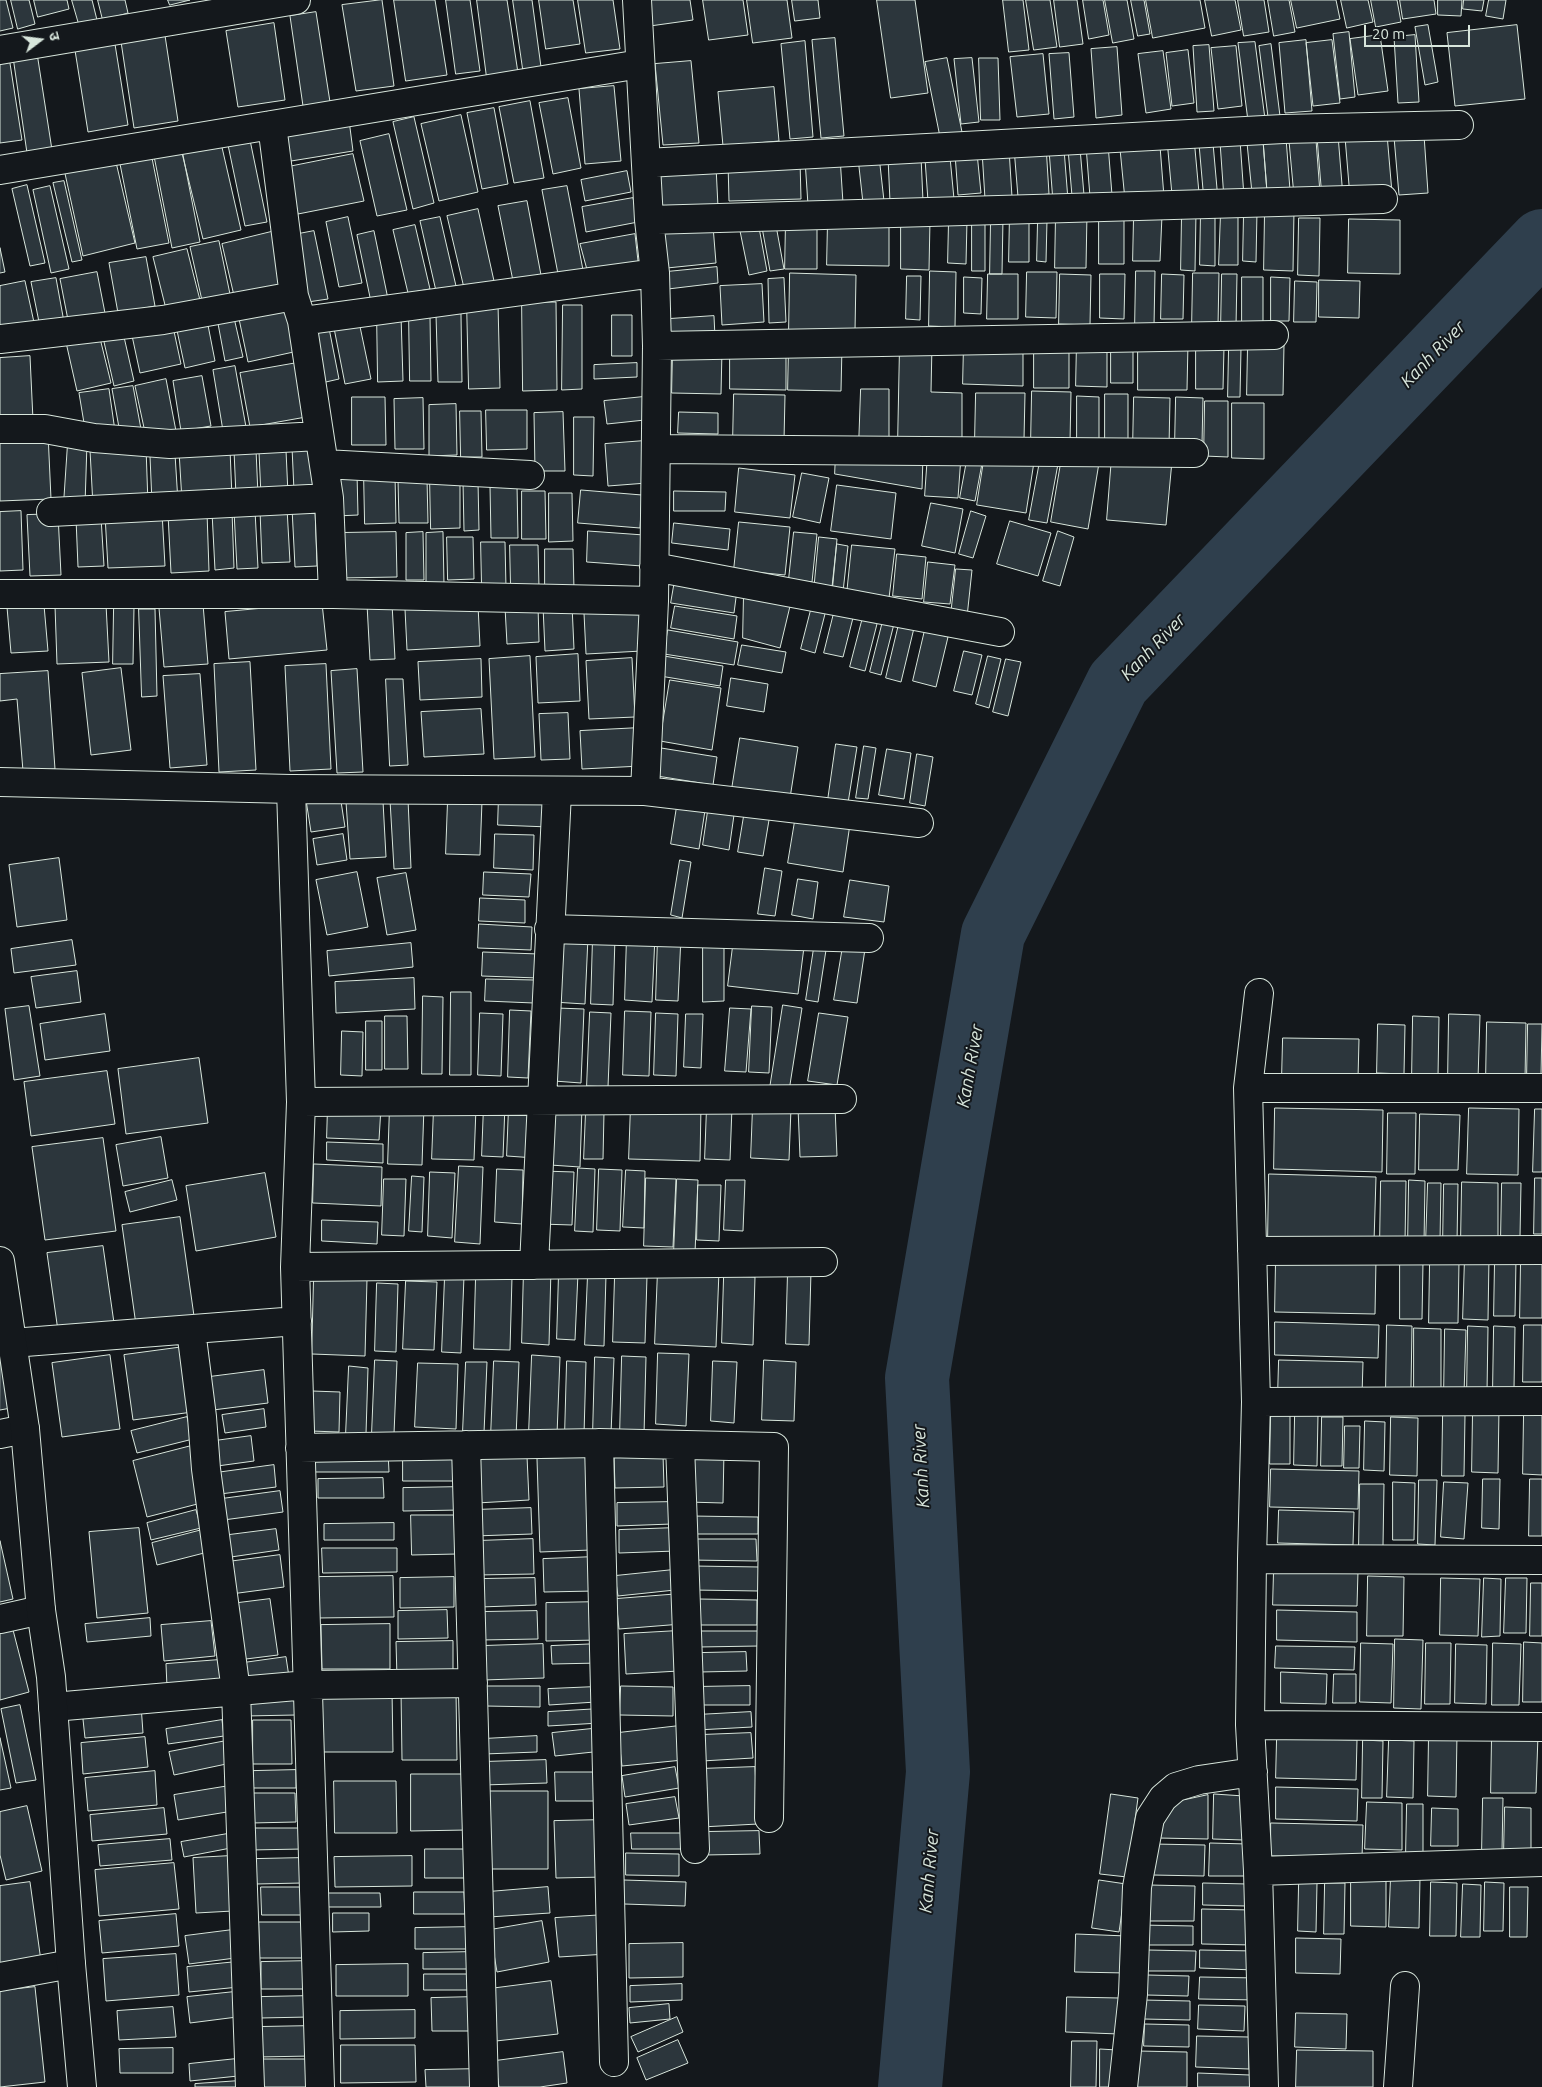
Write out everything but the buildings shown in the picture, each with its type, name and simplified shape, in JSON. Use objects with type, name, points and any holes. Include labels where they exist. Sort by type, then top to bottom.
[{"type":"street","points":[[0,50],[296,0]]},
{"type":"street","points":[[636,0],[649,220],[656,274],[654,601],[645,791]]},
{"type":"street","points":[[0,170],[640,64]]},
{"type":"street","points":[[272,125],[298,308],[324,464],[328,498],[333,594]]},
{"type":"street","points":[[646,164],[1283,128],[1459,126]]},
{"type":"street","points":[[649,220],[1383,199]]},
{"type":"street","points":[[0,339],[163,320],[656,274]]},
{"type":"street","points":[[656,346],[1274,335]]},
{"type":"street","points":[[0,429],[45,429],[94,438],[170,444],[319,436]]},
{"type":"street","points":[[656,449],[1194,453]]},
{"type":"street","points":[[324,464],[530,475]]},
{"type":"street","points":[[51,512],[328,498]]},
{"type":"street","points":[[654,567],[1000,632]]},
{"type":"street","points":[[0,594],[333,594],[654,601]]},
{"type":"street","points":[[0,782],[292,789],[645,791],[919,822]]},
{"type":"street","points":[[292,789],[301,1102],[295,1267],[320,2087]]},
{"type":"street","points":[[534,1265],[557,792]]},
{"type":"street","points":[[550,929],[869,938]]},
{"type":"street","points":[[1259,993],[1248,1088],[1256,1402],[1250,1725],[1258,1872],[1264,2087]]},
{"type":"street","points":[[1248,1088],[1542,1088]]},
{"type":"street","points":[[301,1102],[842,1099]]},
{"type":"street","points":[[1252,1251],[1542,1250]]},
{"type":"street","points":[[0,1261],[12,1343],[12,1432],[51,1676],[71,1964],[82,2087]]},
{"type":"street","points":[[295,1267],[823,1262]]},
{"type":"street","points":[[12,1343],[297,1321]]},
{"type":"street","points":[[191,1330],[202,1417],[206,1469],[236,1691],[250,2087]]},
{"type":"street","points":[[1256,1402],[1542,1402]]},
{"type":"street","points":[[300,1448],[599,1443],[774,1447],[769,1818]]},
{"type":"street","points":[[599,1443],[614,2062]]},
{"type":"street","points":[[466,1445],[484,2087]]},
{"type":"street","points":[[680,1445],[695,1849]]},
{"type":"street","points":[[1252,1559],[1542,1560]]},
{"type":"street","points":[[0,1619],[41,1610]]},
{"type":"street","points":[[53,1707],[308,1685],[473,1683]]},
{"type":"street","points":[[1250,1725],[1542,1727]]},
{"type":"street","points":[[1123,2087],[1133,1994],[1137,1887],[1150,1818],[1163,1798],[1176,1787],[1199,1780],[1253,1772]]},
{"type":"street","points":[[1258,1872],[1542,1862]]},
{"type":"street","points":[[0,1977],[71,1964]]},
{"type":"street","points":[[1398,2087],[1405,1986]]},
{"type":"waterway","name":"Kanh River","points":[[910,2087],[938,1772],[917,1378],[993,934],[1118,683],[1542,241]]}]
